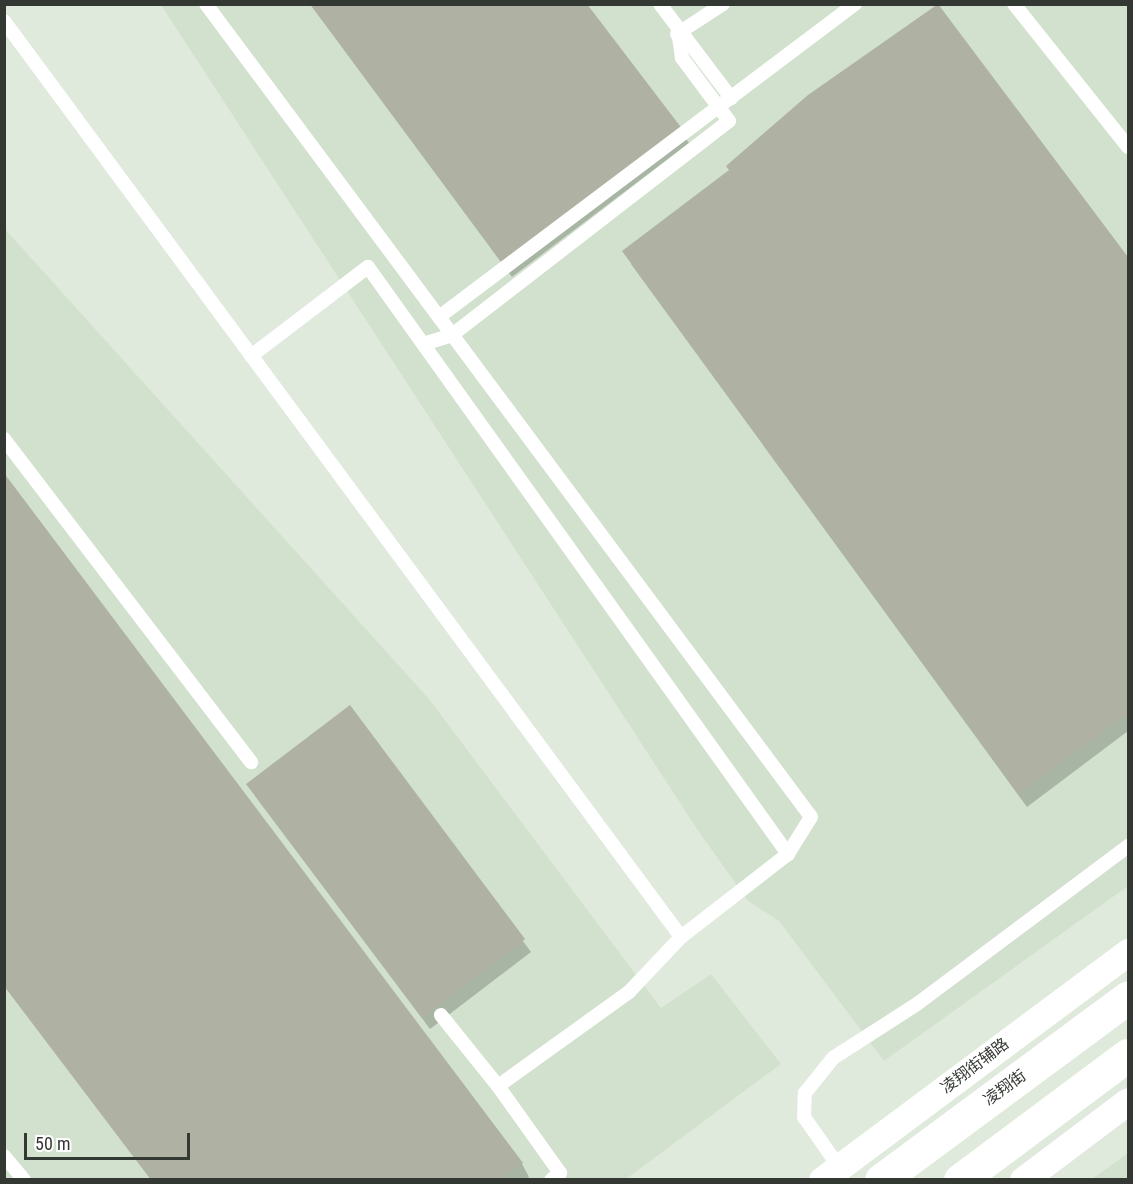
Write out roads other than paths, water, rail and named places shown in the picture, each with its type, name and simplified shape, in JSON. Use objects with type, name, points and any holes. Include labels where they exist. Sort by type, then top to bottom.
[{"type":"main road","name":"凌翔街","points":[[880,1179],[1128,997]]},
{"type":"main road","points":[[960,1179],[1128,1055]]},
{"type":"street","name":"凌翔街辅路","points":[[836,1175],[1128,952]]},
{"type":"street","points":[[1023,1179],[1128,1101]]},
{"type":"lane","points":[[206,4],[811,817],[788,854],[681,937],[629,992],[498,1086]]},
{"type":"lane","points":[[423,344],[452,335],[729,121],[682,57],[679,37],[654,4]]},
{"type":"lane","points":[[660,4],[731,98]]},
{"type":"lane","points":[[679,37],[723,4]]},
{"type":"lane","points":[[439,317],[855,4]]},
{"type":"lane","points":[[1014,4],[1128,147]]},
{"type":"lane","points":[[4,21],[681,937]]},
{"type":"lane","points":[[251,356],[368,267],[788,854]]},
{"type":"lane","points":[[4,440],[251,762]]},
{"type":"lane","points":[[836,1175],[804,1117],[805,1093],[833,1058],[917,1004],[1128,846]]},
{"type":"lane","points":[[441,1015],[498,1086],[560,1173],[551,1179]]},
{"type":"lane","points":[[4,1156],[24,1179]]}]
